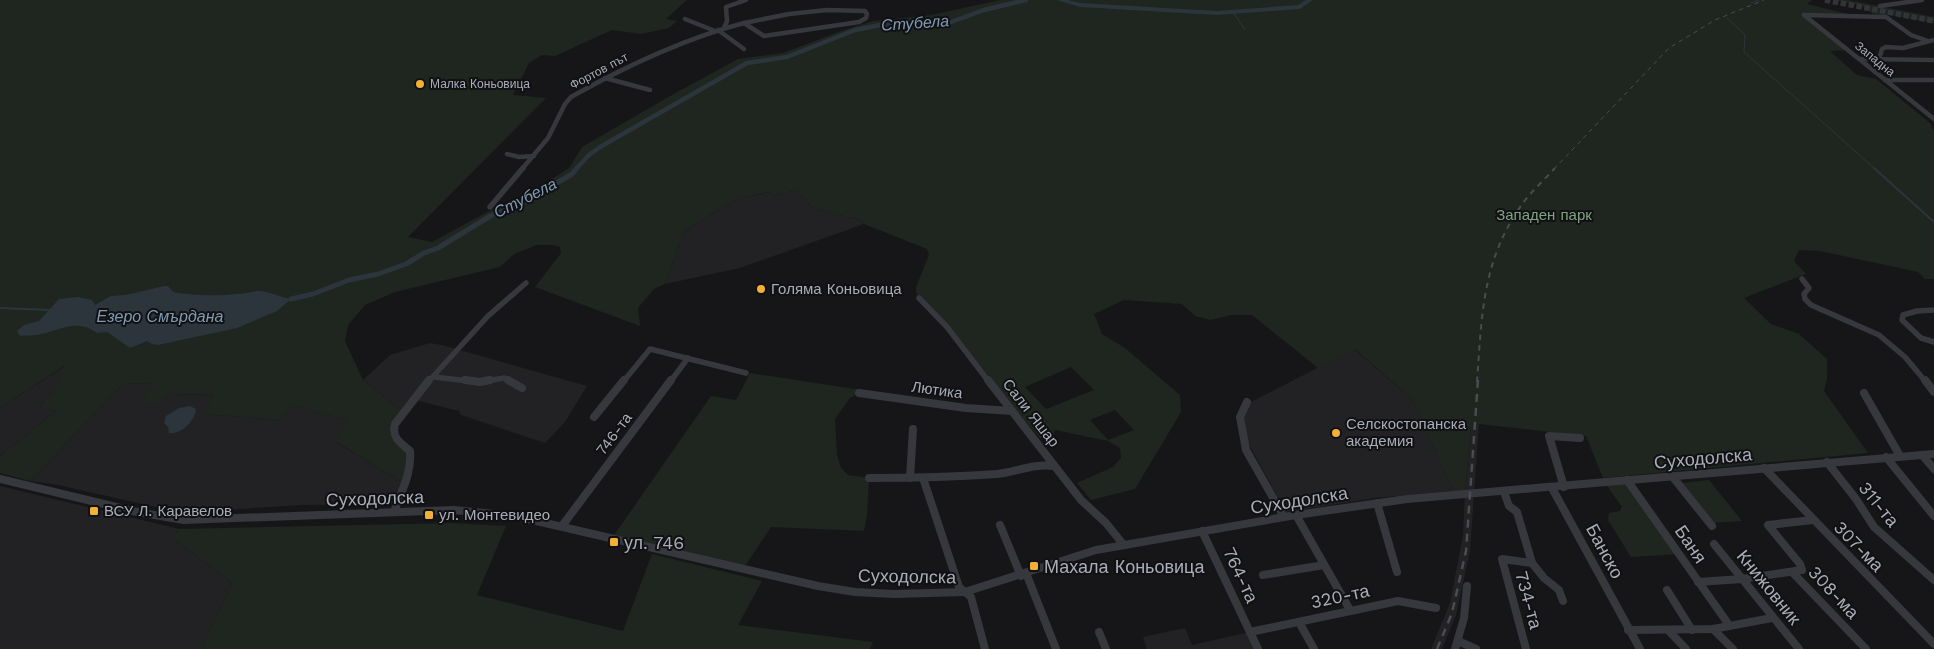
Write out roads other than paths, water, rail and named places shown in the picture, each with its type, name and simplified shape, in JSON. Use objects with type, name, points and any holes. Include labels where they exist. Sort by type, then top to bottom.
[{"type":"street","points":[[724,28],[727,21],[726,6],[746,0]]},
{"type":"street","points":[[1880,6],[1922,0]]},
{"type":"street","name":"Фортов път","points":[[490,207],[548,138],[567,100],[606,78],[644,59],[724,28],[744,23],[778,15],[808,12],[851,10],[865,11],[867,14],[864,20],[859,22],[764,36],[744,23]]},
{"type":"street","name":"Западна","points":[[1928,41],[1910,35],[1886,17],[1804,15],[1934,119]]},
{"type":"street","points":[[685,19],[717,31],[744,49]]},
{"type":"street","points":[[1879,60],[1882,49],[1886,47],[1903,48],[1934,40]]},
{"type":"street","points":[[1860,59],[1934,60]]},
{"type":"street","points":[[606,78],[650,90]]},
{"type":"street","points":[[1885,80],[1934,80]]},
{"type":"street","points":[[507,154],[519,157],[534,156]]},
{"type":"street","points":[[1802,279],[1809,288],[1804,294],[1805,299],[1811,305],[1871,331],[1888,342],[1915,366],[1934,392]]},
{"type":"street","points":[[394,512],[410,467],[411,455],[410,451],[394,438],[393,430],[401,416],[455,349],[497,306],[526,283]]},
{"type":"street","name":"Сали Яшар","points":[[919,298],[947,327],[1081,500],[1106,523],[1123,544]]},
{"type":"street","points":[[1934,310],[1917,311],[1903,315],[1902,320],[1921,338],[1934,342]]},
{"type":"street","points":[[594,417],[650,349],[746,373]]},
{"type":"street","name":"746-та","points":[[562,526],[688,358]]},
{"type":"street","points":[[434,377],[480,382],[504,378],[522,388]]},
{"type":"street","name":"Лютика","points":[[859,393],[966,408],[1012,411]]},
{"type":"street","points":[[1864,393],[1900,456]]},
{"type":"street","points":[[1246,402],[1240,417],[1246,450],[1284,517]]},
{"type":"street","points":[[910,478],[910,442],[913,429]]},
{"type":"street","points":[[1564,487],[1549,436],[1580,438]]},
{"type":"street","name":"Суходолска","points":[[1,481],[137,512],[184,520],[454,510],[486,512],[562,526],[818,586],[856,592],[894,594],[965,592],[1071,557],[1123,544],[1377,503],[1934,454]]},
{"type":"street","points":[[1922,455],[1934,469]]},
{"type":"street","points":[[1886,457],[1934,516]]},
{"type":"street","name":"311-та","points":[[1827,462],[1856,499],[1874,527],[1934,580]]},
{"type":"street","points":[[869,478],[923,478],[1014,472],[1047,464],[1054,466]]},
{"type":"street","name":"307-ма","points":[[1764,468],[1934,644]]},
{"type":"street","points":[[1672,476],[1712,526]]},
{"type":"street","points":[[923,478],[959,587],[971,597],[985,649]]},
{"type":"street","name":"Баня","points":[[1627,480],[1729,625]]},
{"type":"street","name":"Банско","points":[[1552,488],[1640,649]]},
{"type":"street","points":[[1504,492],[1509,506],[1517,512],[1532,563],[1544,578],[1559,590],[1563,601]]},
{"type":"street","points":[[1377,503],[1397,572]]},
{"type":"street","points":[[1296,515],[1350,610]]},
{"type":"street","name":"308-ма","points":[[1814,520],[1768,525],[1800,564],[1802,570],[1793,573],[1866,649]]},
{"type":"street","points":[[1000,525],[1024,574],[1056,649]]},
{"type":"street","name":"764-та","points":[[1202,531],[1258,649]]},
{"type":"street","name":"Книжовник","points":[[1714,544],[1772,618],[1800,649]]},
{"type":"street","name":"734-та","points":[[1526,649],[1502,559],[1532,563]]},
{"type":"street","points":[[1263,575],[1324,564]]},
{"type":"street","points":[[1698,582],[1793,573]]},
{"type":"street","points":[[1467,586],[1464,618],[1456,645],[1476,649]]},
{"type":"street","points":[[1667,590],[1692,630]]},
{"type":"street","name":"320-та","points":[[1250,632],[1398,601],[1436,608]]},
{"type":"street","points":[[1628,630],[1713,629],[1772,618]]},
{"type":"street","points":[[1299,622],[1314,649]]},
{"type":"street","points":[[1713,629],[1733,649]]},
{"type":"street","points":[[1669,631],[1686,649]]},
{"type":"street","points":[[1099,632],[1106,649]]},
{"type":"water","name":"Езеро Смърдана","points":[[168,286],[173,292],[189,294],[221,295],[257,291],[291,299],[277,311],[237,328],[158,345],[147,341],[130,348],[107,332],[97,333],[81,326],[66,327],[34,335],[20,336],[17,331],[24,325],[39,321],[59,299],[78,297],[92,300],[95,305],[111,296],[126,295]]},
{"type":"water","points":[[190,406],[196,409],[193,418],[187,426],[178,432],[169,433],[168,427],[164,423],[166,416],[179,408]]},
{"type":"waterway","name":"Стубела","points":[[576,169],[589,155],[600,147],[747,63],[787,57],[855,30],[896,22],[910,21],[939,24],[951,22],[984,10],[1026,0]]},
{"type":"waterway","points":[[1060,0],[1080,5],[1217,13],[1300,7],[1310,0]]},
{"type":"waterway","points":[[1751,3],[1759,0]]},
{"type":"waterway","points":[[1233,12],[1245,30]]},
{"type":"waterway","points":[[1727,18],[1745,35],[1744,52],[1875,169]]},
{"type":"waterway","name":"Стубела","points":[[291,299],[313,294],[349,280],[378,274],[406,264],[424,253],[438,248],[492,215],[519,205],[572,174],[577,168]]},
{"type":"waterway","points":[[1874,168],[1934,222]]},
{"type":"waterway","name":"Стубела","points":[[0,308],[50,310]]},
{"type":"tunnel","points":[[1825,0],[1934,21]]},
{"type":"railway","points":[[1554,169],[1669,48],[1715,20],[1764,0]]},
{"type":"railway","points":[[1477,382],[1483,309],[1492,264],[1500,242],[1526,199],[1555,168]]},
{"type":"railway","points":[[1437,649],[1452,613],[1466,551],[1478,380]]},
{"type":"place","name":"Малка Коньовица","points":[[420,84]]},
{"type":"place","name":"Голяма Коньовица","points":[[761,289]]},
{"type":"place","name":"Селскостопанска академия","points":[[1336,433]]},
{"type":"place","name":"ВСУ Л. Каравелов","points":[[94,511]]},
{"type":"place","name":"ул. Монтевидео","points":[[429,515]]},
{"type":"place","name":"ул. 746","points":[[614,542]]},
{"type":"place","name":"Махала Коньовица","points":[[1034,566]]},
{"type":"park label","name":"Западен парк","points":[[1544,215]]}]
